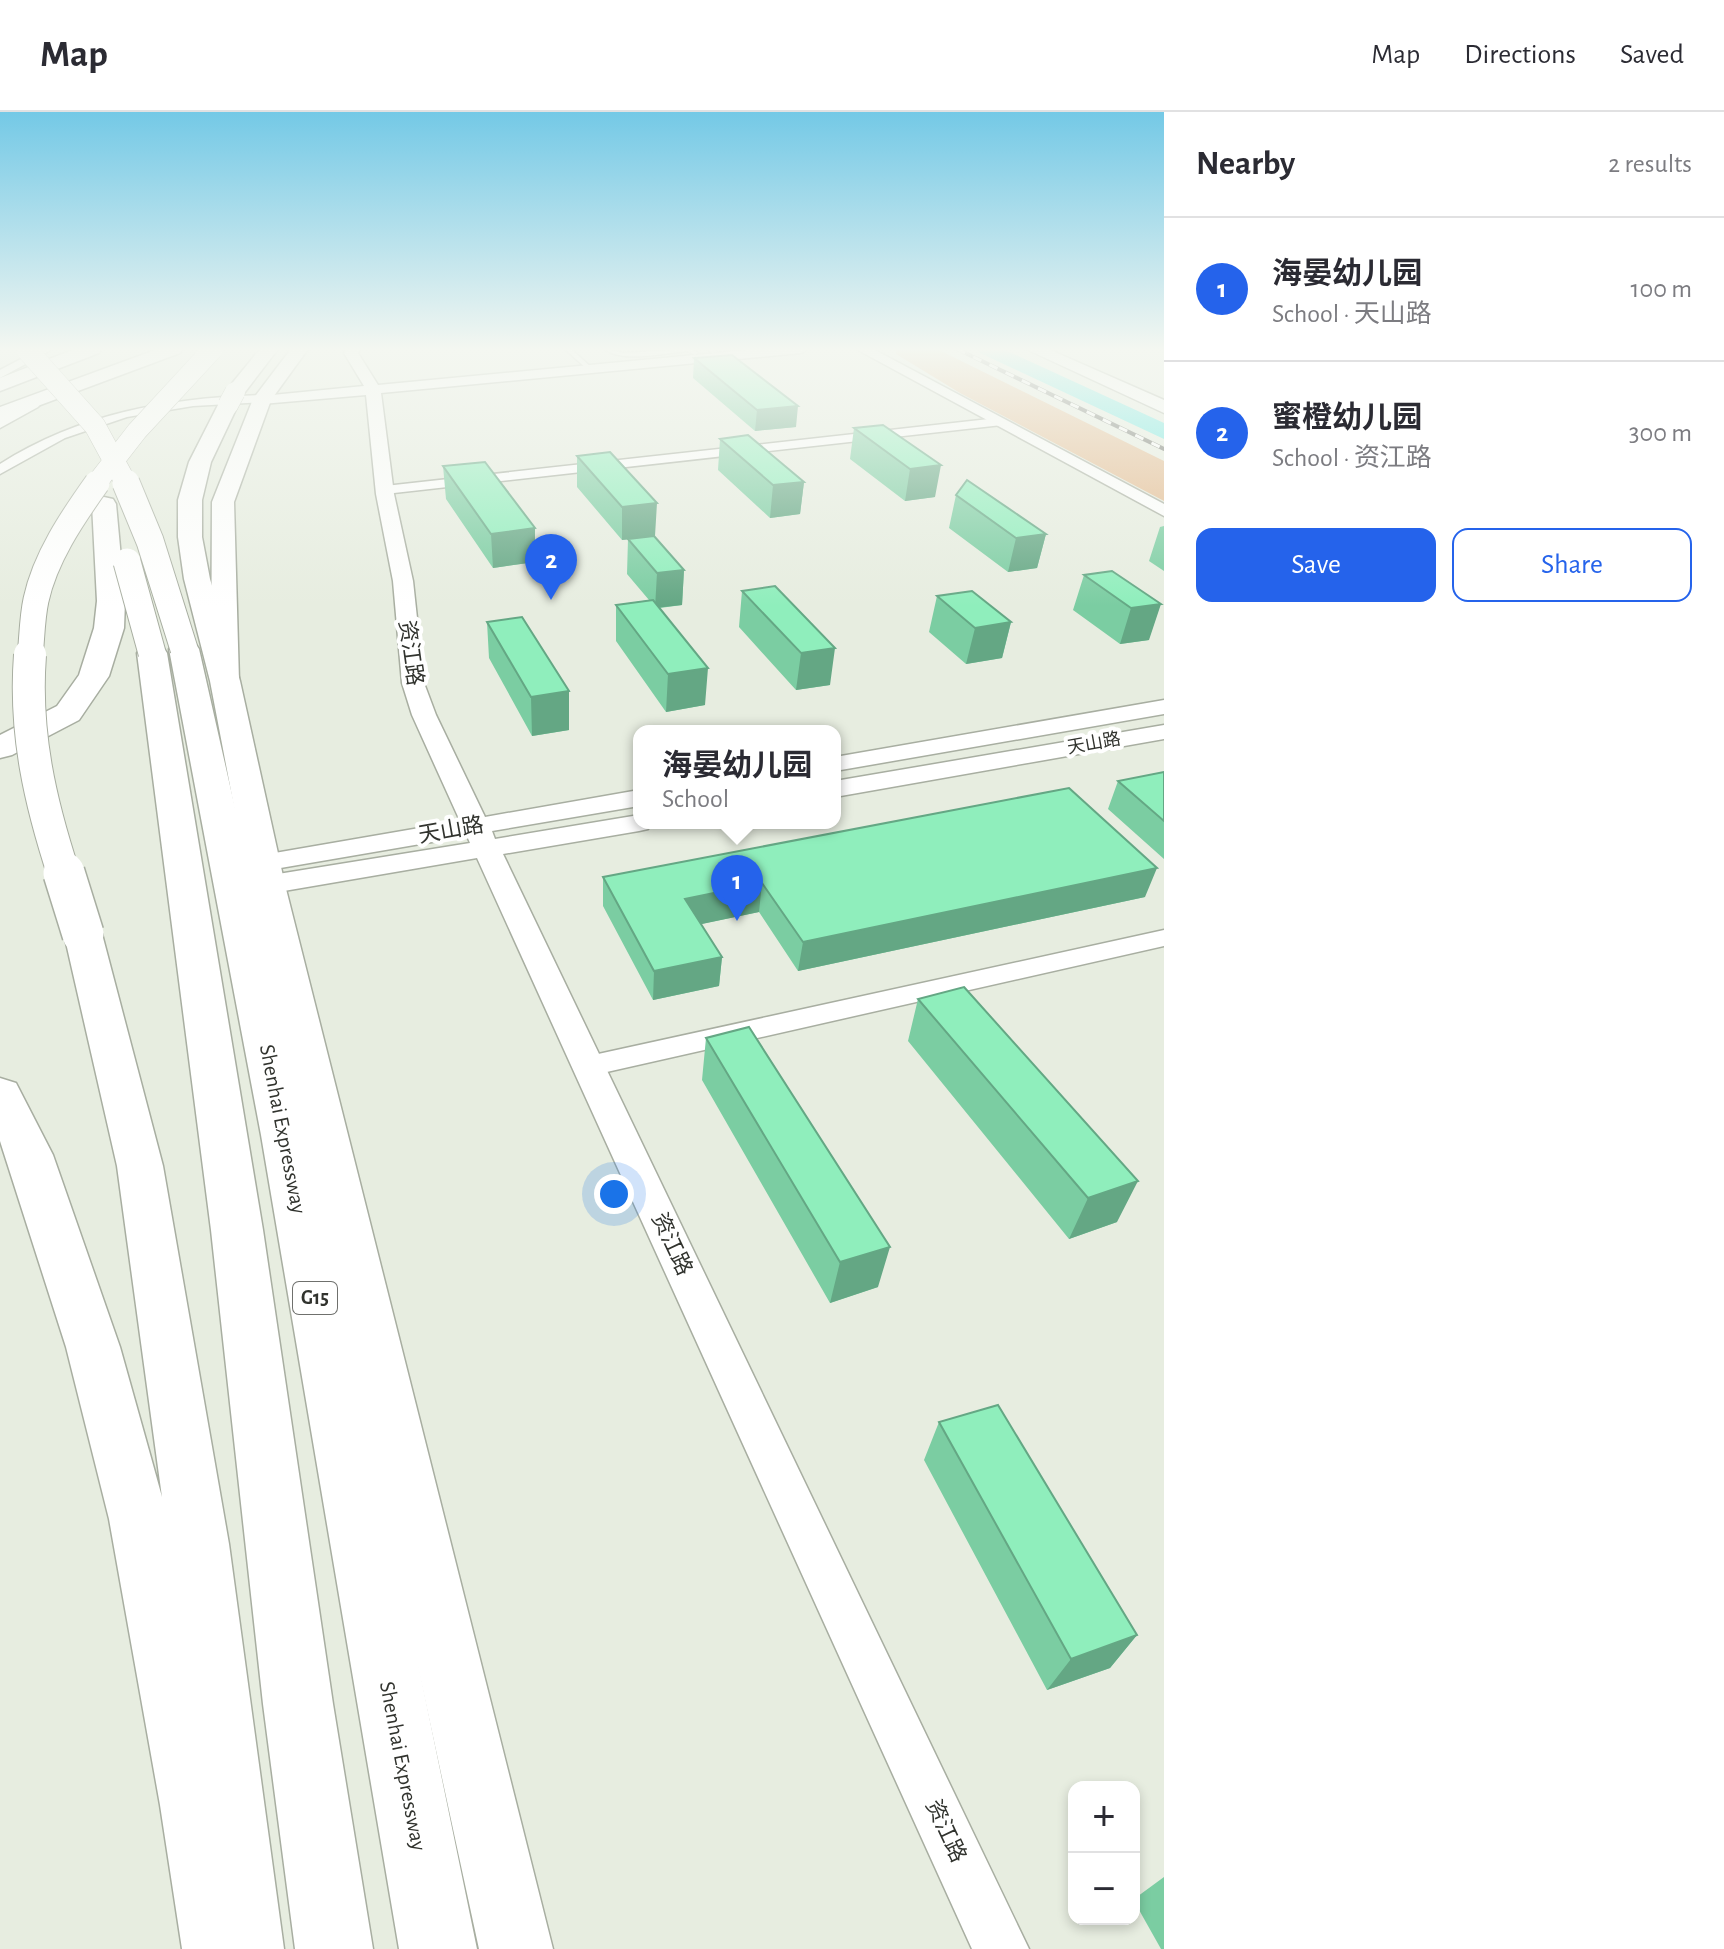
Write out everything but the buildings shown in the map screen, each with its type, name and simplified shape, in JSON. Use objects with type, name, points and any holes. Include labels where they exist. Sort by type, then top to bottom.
[{"type":"highway","name":"Shenhai Expressway","points":[[67,435],[104,504],[168,651],[237,1230],[298,1704],[334,1949]]},
{"type":"highway","name":"Shenhai Expressway","points":[[101,435],[136,501],[168,651],[285,1135],[438,1949]]},
{"type":"highway","points":[[135,435],[94,488],[50,559],[36,596],[27,666],[30,733],[37,778],[83,934],[140,1166],[199,1544],[247,1949]]},
{"type":"highway","points":[[214,435],[200,462],[190,500],[190,537],[197,579],[225,681],[265,874],[516,1949]]},
{"type":"highway","points":[[0,748],[68,713],[94,676],[109,628],[111,601],[104,504]]},
{"type":"highway","points":[[0,1094],[30,1155],[79,1303],[139,1519],[192,1790],[219,1949]]},
{"type":"main road","points":[[225,681],[223,502],[249,435]]},
{"type":"street","points":[[0,470],[65,435]]},
{"type":"street","name":"资江路","points":[[378,435],[385,490],[403,581],[413,683],[424,715],[1001,1949]]},
{"type":"street","points":[[385,490],[883,435]]},
{"type":"street","points":[[1022,435],[1164,511]]},
{"type":"street","name":"天山路","points":[[841,763],[1164,707]]},
{"type":"street","name":"天山路","points":[[841,788],[1164,732]]},
{"type":"street","name":"天山路","points":[[483,838],[633,800]]},
{"type":"street","name":"天山路","points":[[265,874],[483,838],[633,824]]},
{"type":"street","points":[[589,1066],[1164,938]]},
{"type":"shaded area","points":[[1039,435],[1111,435],[1164,461],[1164,501]]},
{"type":"railway","points":[[1134,435],[1164,449]]},
{"type":"place","name":"蜜橙幼儿园","points":[[551,600]]},
{"type":"place","name":"海晏幼儿园","points":[[737,921]]}]
